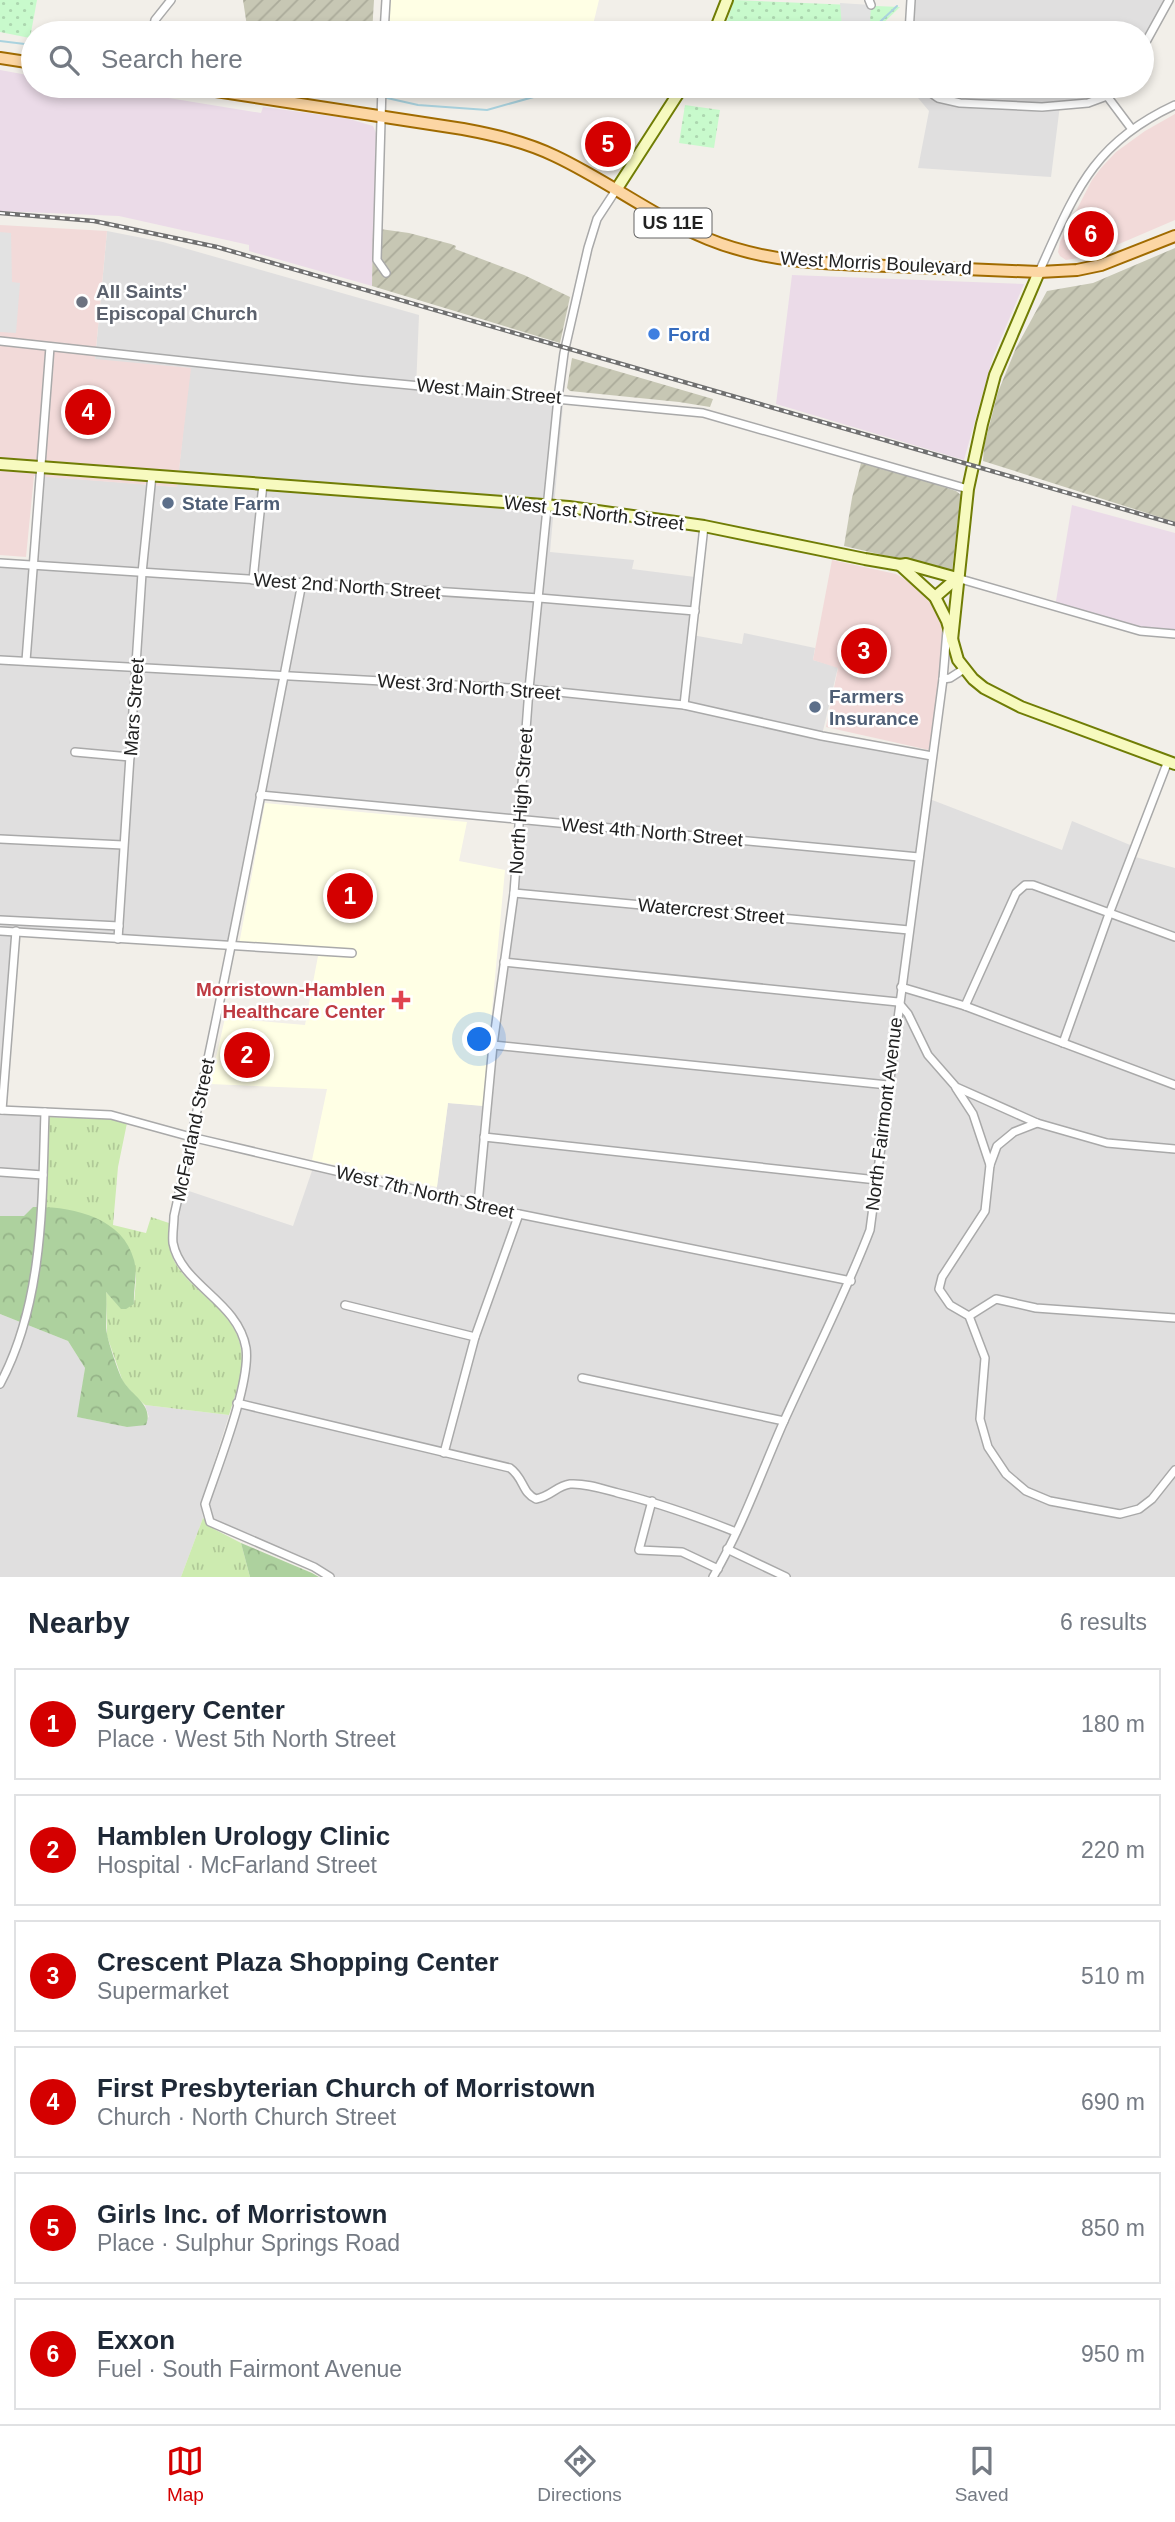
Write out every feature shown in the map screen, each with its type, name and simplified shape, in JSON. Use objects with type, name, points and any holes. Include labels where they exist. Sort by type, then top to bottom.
[{"type":"main road","points":[[719,21],[727,0]]},
{"type":"main road","points":[[0,58],[21,61]]},
{"type":"main road","name":"West Morris Boulevard","points":[[262,98],[483,132],[526,144],[573,165],[655,215],[710,240],[756,255],[806,263],[1039,272],[1077,270],[1101,265],[1175,236]]},
{"type":"main road","points":[[616,190],[675,98]]},
{"type":"main road","points":[[952,640],[968,489],[982,424],[995,375],[1039,272]]},
{"type":"main road","name":"West 1st North Street","points":[[0,464],[546,506],[704,526],[906,564],[957,578]]},
{"type":"main road","points":[[900,565],[935,597],[947,621],[956,653],[964,669],[984,688],[1004,699],[1171,763]]},
{"type":"main road","points":[[935,597],[957,578]]},
{"type":"street","points":[[155,21],[171,0]]},
{"type":"street","points":[[385,21],[386,0]]},
{"type":"street","points":[[910,21],[911,0]]},
{"type":"street","points":[[1154,27],[1169,0]]},
{"type":"street","points":[[382,98],[377,260],[386,273]]},
{"type":"street","points":[[938,98],[960,103],[1042,107],[1088,103],[1102,98]]},
{"type":"street","points":[[1108,98],[1131,128]]},
{"type":"street","points":[[1039,272],[1082,184],[1105,152],[1131,128],[1175,105]]},
{"type":"street","name":"North High Street","points":[[478,1203],[494,1045],[514,893],[546,506],[564,353],[597,219],[616,190]]},
{"type":"street","name":"West Main Street","points":[[0,341],[703,413],[968,489]]},
{"type":"street","points":[[26,661],[50,347]]},
{"type":"street","name":"Mars Street","points":[[118,939],[142,573],[152,475]]},
{"type":"street","points":[[253,580],[264,484]]},
{"type":"street","points":[[684,705],[704,526]]},
{"type":"street","name":"West 2nd North Street","points":[[0,563],[539,597],[695,611]]},
{"type":"street","name":"West 1st North Street","points":[[957,578],[1140,631],[1175,634]]},
{"type":"street","name":"McFarland Street","points":[[302,583],[233,945],[174,1216],[173,1243],[182,1265],[233,1316],[246,1347],[245,1375],[205,1504],[209,1522],[314,1567],[330,1577]]},
{"type":"street","name":"North Fairmont Avenue","points":[[713,1577],[851,1281],[870,1230],[898,1003],[943,680],[947,621]]},
{"type":"street","name":"West 3rd North Street","points":[[0,660],[529,690],[684,705],[822,736],[932,756]]},
{"type":"street","points":[[943,680],[964,669]]},
{"type":"street","points":[[75,752],[130,757]]},
{"type":"street","points":[[1063,1044],[1109,914],[1171,763]]},
{"type":"street","name":"West 4th North Street","points":[[260,795],[919,857]]},
{"type":"street","points":[[0,839],[123,845]]},
{"type":"street","points":[[965,1006],[1016,893],[1025,885],[1033,885],[1175,937]]},
{"type":"street","name":"Watercrest Street","points":[[514,893],[909,930]]},
{"type":"street","points":[[0,920],[119,926]]},
{"type":"street","points":[[0,931],[352,953]]},
{"type":"street","points":[[1,1110],[4,1013],[16,931]]},
{"type":"street","points":[[504,962],[898,1003],[908,1014],[928,1055],[956,1087],[973,1114],[990,1164]]},
{"type":"street","points":[[901,987],[965,1006],[1175,1085]]},
{"type":"street","points":[[494,1045],[888,1085]]},
{"type":"street","points":[[956,1087],[1037,1123],[1107,1143],[1173,1148]]},
{"type":"street","name":"West 7th North Street","points":[[1,1110],[111,1115],[191,1137],[519,1214],[851,1281]]},
{"type":"street","points":[[0,1384],[24,1326],[36,1265],[45,1112]]},
{"type":"street","points":[[1037,1123],[1014,1132],[998,1146],[990,1164],[985,1211],[942,1277],[939,1289],[950,1305],[969,1316],[985,1358],[980,1419],[988,1447],[1006,1474],[1026,1491],[1050,1501],[1120,1514],[1139,1509],[1152,1499],[1175,1470]]},
{"type":"street","points":[[484,1137],[877,1180]]},
{"type":"street","points":[[0,1172],[43,1175]]},
{"type":"street","points":[[444,1453],[475,1337],[519,1214]]},
{"type":"street","points":[[969,1316],[996,1300],[1035,1308],[1175,1318]]},
{"type":"street","points":[[345,1306],[475,1337]]},
{"type":"street","points":[[582,1378],[784,1421]]},
{"type":"street","points":[[237,1403],[510,1468],[519,1474],[527,1492],[536,1499],[548,1497],[560,1487],[570,1484],[589,1485],[652,1501],[736,1532]]},
{"type":"street","points":[[652,1501],[639,1550],[682,1552],[718,1569]]},
{"type":"street","points":[[727,1549],[786,1577]]},
{"type":"shaded area","points":[[243,0],[374,0],[373,21],[246,21]]},
{"type":"shaded area","points":[[386,0],[599,0],[594,21],[385,21]]},
{"type":"shaded area","points":[[911,0],[1169,0],[1154,27],[1154,21],[909,21]]},
{"type":"shaded area","points":[[840,3],[871,5],[870,21],[841,21]]},
{"type":"shaded area","points":[[0,70],[21,74],[21,98],[169,98],[261,113],[263,107],[346,118],[373,126],[376,133],[372,286],[249,251],[249,245],[119,216],[0,211]]},
{"type":"shaded area","points":[[918,98],[1097,98],[1060,105],[1051,177],[918,168],[929,111]]},
{"type":"shaded area","points":[[1175,114],[1175,220],[1091,256],[1066,260],[1060,256],[1060,242],[1101,168],[1116,152]]},
{"type":"shaded area","points":[[0,225],[107,231],[95,359],[191,368],[177,487],[34,476],[26,557],[0,555]]},
{"type":"shaded area","points":[[373,228],[409,233],[451,244],[456,246],[455,249],[524,275],[570,297],[560,343],[372,286]]},
{"type":"shaded area","points":[[107,231],[163,242],[419,315],[416,389],[563,405],[550,552],[634,560],[632,569],[695,577],[692,635],[742,644],[744,633],[815,648],[813,660],[838,667],[822,735],[932,756],[927,798],[1062,850],[1072,821],[1135,847],[1132,856],[1175,868],[1175,1577],[330,1577],[210,1522],[205,1504],[245,1375],[246,1347],[233,1316],[182,1265],[173,1243],[180,1188],[293,1226],[314,1165],[436,1193],[448,1103],[487,1106],[518,820],[260,795],[233,945],[16,931],[2,1109],[45,1112],[39,1226],[0,1221],[0,563],[31,565],[39,476],[177,487],[190,368],[95,360]]},
{"type":"shaded area","points":[[0,232],[11,233],[12,282],[20,283],[16,333],[0,332]]},
{"type":"shaded area","points":[[1175,248],[1175,522],[983,461],[984,446],[998,392],[1016,348],[1047,291],[1093,283]]},
{"type":"shaded area","points":[[792,275],[1024,284],[993,357],[964,460],[776,404]]},
{"type":"shaded area","points":[[572,358],[713,399],[710,407],[570,391],[567,388]]},
{"type":"shaded area","points":[[861,463],[935,484],[961,495],[952,571],[844,546]]},
{"type":"shaded area","points":[[1072,505],[1175,533],[1175,634],[1140,631],[1055,607]]},
{"type":"shaded area","points":[[832,560],[896,574],[918,587],[935,608],[944,643],[929,750],[826,727],[838,668],[813,660]]},
{"type":"shaded area","name":"Morristown-Hamblen Healthcare Center","points":[[265,803],[467,822],[459,861],[505,870],[483,1106],[448,1103],[437,1187],[312,1160],[327,1089],[210,1084],[225,1018],[305,1025],[318,956],[238,950]]},
{"type":"shaded area","points":[[0,1314],[68,1341],[85,1368],[78,1417],[127,1427],[149,1417],[145,1405],[229,1415],[201,1504],[203,1518],[181,1577],[0,1577]]},
{"type":"green space","points":[[0,0],[37,0],[33,21],[21,21],[21,36],[0,32]]},
{"type":"green space","points":[[734,0],[900,7],[885,21],[727,21]]},
{"type":"green space","points":[[685,105],[720,110],[714,148],[679,143]]},
{"type":"green space","points":[[48,1117],[109,1119],[127,1123],[118,1167],[113,1225],[146,1233],[151,1217],[169,1223],[169,1245],[175,1261],[184,1275],[233,1326],[240,1342],[242,1368],[229,1415],[145,1405],[123,1382],[107,1336],[106,1292],[122,1309],[134,1304],[134,1262],[45,1207]]},
{"type":"green space","points":[[33,1207],[63,1209],[94,1217],[119,1233],[128,1245],[135,1266],[134,1304],[121,1309],[106,1292],[106,1331],[122,1379],[147,1411],[146,1425],[127,1427],[77,1417],[85,1368],[68,1341],[0,1314],[0,1216],[24,1216]]},
{"type":"green space","points":[[203,1518],[214,1529],[241,1543],[250,1577],[181,1577]]},
{"type":"green space","points":[[241,1543],[312,1573],[319,1577],[250,1577]]},
{"type":"waterway","points":[[881,21],[897,6]]},
{"type":"waterway","points":[[0,41],[21,44]]},
{"type":"waterway","points":[[387,98],[418,105],[487,110],[530,98]]},
{"type":"railway","points":[[0,213],[94,221],[217,247],[1175,524]]},
{"type":"place","name":"Girls Inc. of Morristown","points":[[608,144]]},
{"type":"place","name":"Exxon","points":[[1091,234]]},
{"type":"place","name":"All Saints' Episcopal Church","points":[[82,302]]},
{"type":"place","name":"Ford","points":[[654,334]]},
{"type":"place","name":"First Presbyterian Church of Morristown","points":[[88,412]]},
{"type":"place","name":"State Farm","points":[[168,503]]},
{"type":"place","name":"Crescent Plaza Shopping Center","points":[[864,651]]},
{"type":"place","name":"Farmers Insurance","points":[[815,707]]},
{"type":"place","name":"Surgery Center","points":[[350,896]]},
{"type":"place","name":"Morristown-Hamblen Healthcare Center","points":[[401,1000]]},
{"type":"place","name":"Hamblen Urology Clinic","points":[[247,1055]]}]
